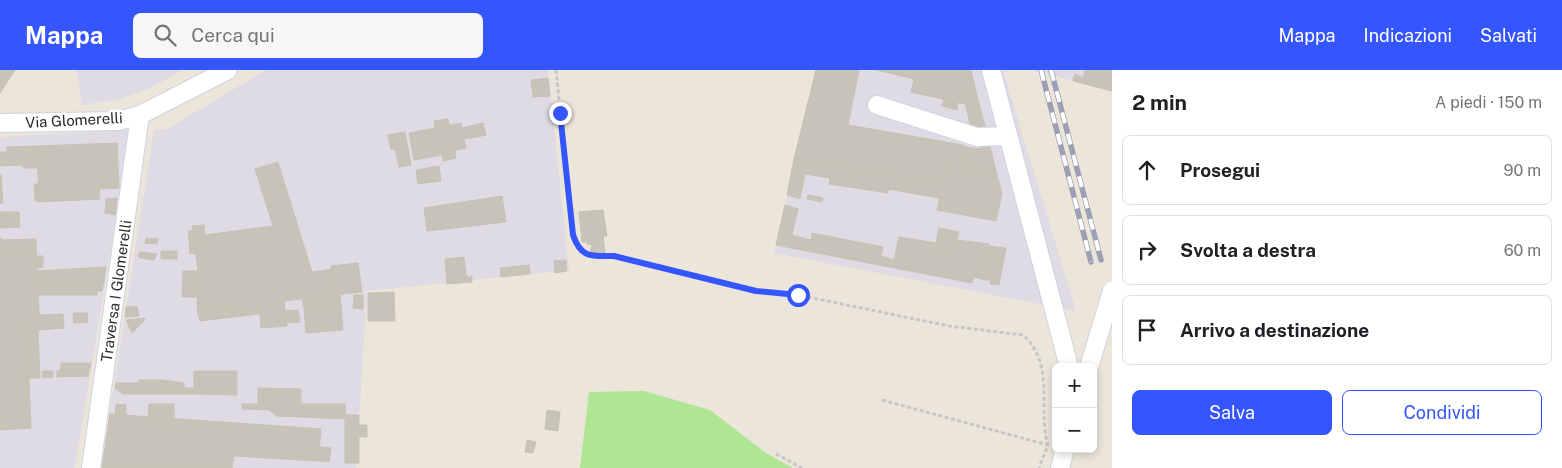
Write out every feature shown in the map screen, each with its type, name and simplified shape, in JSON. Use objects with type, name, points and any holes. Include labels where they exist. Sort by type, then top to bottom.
[{"type":"street","name":"Via Glomerelli","points":[[0,123],[118,120],[140,115],[228,70]]},
{"type":"street","points":[[991,70],[1068,363]]},
{"type":"street","points":[[877,104],[978,137],[1008,136]]},
{"type":"street","name":"Traversa I Glomerelli","points":[[91,468],[140,115]]},
{"type":"street","points":[[1091,363],[1112,291]]},
{"type":"street","points":[[1060,468],[1064,453]]},
{"type":"path","points":[[556,70],[573,235],[580,249],[590,256],[614,256],[756,291],[798,295],[949,326],[1023,335],[1036,349],[1044,378],[1045,414],[1042,429],[1048,445],[1039,468]]},
{"type":"path","points":[[882,400],[1048,445]]},
{"type":"path","points":[[776,454],[802,468]]},
{"type":"shaded area","points":[[76,70],[183,70],[150,88],[119,99],[82,105]]},
{"type":"shaded area","points":[[266,70],[548,70],[569,270],[367,291],[356,468],[101,468],[154,130],[167,129]]},
{"type":"shaded area","points":[[815,70],[1003,70],[1076,311],[774,253]]},
{"type":"shaded area","points":[[1032,70],[1112,70],[1112,91]]},
{"type":"shaded area","points":[[130,130],[75,468],[0,468],[0,137]]},
{"type":"green space","points":[[644,391],[710,410],[766,453],[793,468],[580,468],[589,392]]},
{"type":"building","points":[[0,70],[15,70],[0,93]]},
{"type":"building","points":[[816,70],[859,70],[848,125],[963,145],[966,147],[962,170],[946,166],[942,183],[794,159]]},
{"type":"building","points":[[876,70],[971,70],[976,92],[962,89],[965,104],[911,92],[914,79]]},
{"type":"building","points":[[1085,70],[1112,70],[1112,91],[1073,81],[1075,74],[1083,78]]},
{"type":"building","points":[[548,78],[550,96],[533,97],[531,80]]},
{"type":"building","points":[[962,89],[976,92],[985,126],[972,133]]},
{"type":"building","points":[[944,99],[958,102],[957,110],[942,106]]},
{"type":"building","points":[[448,119],[449,125],[435,128],[434,121]]},
{"type":"building","points":[[461,123],[462,128],[475,125],[477,137],[464,139],[466,148],[455,150],[456,158],[443,161],[442,155],[414,160],[409,133]]},
{"type":"building","points":[[483,123],[486,135],[477,137],[475,125]]},
{"type":"building","points":[[405,132],[411,165],[399,167],[395,149],[391,150],[388,135]]},
{"type":"building","points":[[117,143],[119,188],[99,189],[100,199],[39,202],[37,146]]},
{"type":"building","points":[[980,144],[990,146],[996,171],[986,173],[962,170],[966,147],[981,149]]},
{"type":"building","points":[[37,146],[37,168],[23,168],[23,165],[0,166],[0,152],[7,152],[7,147]]},
{"type":"building","points":[[794,159],[942,183],[939,198],[888,189],[888,193],[829,184],[830,178],[805,174],[800,199],[787,195]]},
{"type":"building","points":[[278,162],[312,272],[332,269],[334,295],[284,301],[287,326],[261,328],[259,303],[197,310],[198,271],[192,226],[204,225],[205,235],[273,226],[255,169]]},
{"type":"building","points":[[439,166],[441,181],[425,183],[422,169]]},
{"type":"building","points":[[946,166],[986,173],[996,171],[1002,193],[996,221],[937,210]]},
{"type":"building","points":[[422,169],[425,183],[418,184],[416,170]]},
{"type":"building","points":[[1,174],[3,203],[0,203]]},
{"type":"building","points":[[34,184],[38,184],[39,201],[35,201]]},
{"type":"building","points":[[808,195],[823,198],[822,202],[807,199]]},
{"type":"building","points":[[502,196],[506,222],[427,231],[424,208]]},
{"type":"building","points":[[117,198],[115,215],[105,213],[106,199]]},
{"type":"building","points":[[785,205],[798,209],[792,235],[811,240],[812,233],[883,247],[879,265],[776,245]]},
{"type":"building","points":[[603,210],[607,236],[603,236],[605,253],[590,255],[592,245],[582,242],[579,212]]},
{"type":"building","points":[[0,212],[19,212],[20,227],[0,228]]},
{"type":"building","points":[[939,228],[959,232],[954,250],[941,247],[942,244],[936,244]]},
{"type":"building","points":[[188,231],[193,231],[196,253],[190,254]]},
{"type":"building","points":[[0,237],[2,240],[36,239],[36,248],[0,250]]},
{"type":"building","points":[[899,237],[942,244],[941,247],[954,250],[957,240],[989,244],[985,280],[974,277],[972,283],[879,265],[881,256],[894,260]]},
{"type":"building","points":[[146,238],[158,239],[157,244],[145,243]]},
{"type":"building","points":[[989,246],[1006,248],[999,285],[990,284],[991,280],[985,280]]},
{"type":"building","points":[[36,248],[40,330],[27,331],[31,428],[0,430],[0,250]]},
{"type":"building","points":[[161,251],[177,251],[177,259],[161,259]]},
{"type":"building","points":[[140,252],[157,254],[154,260],[140,258],[138,255]]},
{"type":"building","points":[[36,256],[43,256],[43,267],[37,268]]},
{"type":"building","points":[[464,257],[466,276],[469,278],[472,276],[472,282],[447,284],[445,259]]},
{"type":"building","points":[[566,260],[567,271],[555,273],[554,261]]},
{"type":"building","points":[[358,263],[362,292],[334,295],[331,266]]},
{"type":"building","points":[[529,265],[530,274],[501,277],[500,268]]},
{"type":"building","points":[[106,267],[104,281],[38,284],[37,271]]},
{"type":"building","points":[[183,271],[198,271],[198,297],[182,297]]},
{"type":"building","points":[[104,281],[102,291],[97,291],[97,295],[38,295],[38,284]]},
{"type":"building","points":[[394,292],[395,321],[368,321],[368,293]]},
{"type":"building","points":[[340,295],[341,305],[304,307],[302,299]]},
{"type":"building","points":[[354,295],[363,295],[363,309],[353,308]]},
{"type":"building","points":[[259,303],[259,314],[200,321],[197,310]]},
{"type":"building","points":[[341,305],[343,330],[306,333],[304,307]]},
{"type":"building","points":[[137,306],[139,316],[125,317],[126,307]]},
{"type":"building","points":[[298,310],[300,322],[286,323],[285,311]]},
{"type":"building","points":[[73,313],[87,313],[88,322],[74,323]]},
{"type":"building","points":[[63,314],[64,328],[40,330],[40,315]]},
{"type":"building","points":[[144,318],[145,320],[132,333],[126,320]]},
{"type":"building","points":[[27,331],[38,331],[40,378],[29,378]]},
{"type":"building","points":[[61,363],[91,363],[88,376],[57,377],[57,371],[61,370]]},
{"type":"building","points":[[42,371],[53,371],[53,377],[43,378]]},
{"type":"building","points":[[194,371],[237,371],[237,395],[194,394]]},
{"type":"building","points":[[139,380],[163,380],[163,388],[172,388],[172,394],[123,394],[115,388],[116,383],[139,383]]},
{"type":"building","points":[[163,380],[184,383],[184,388],[194,388],[194,394],[172,394],[172,388],[163,388]]},
{"type":"building","points":[[258,388],[301,389],[301,404],[345,404],[346,419],[277,416],[269,410],[242,409],[242,404],[258,404]]},
{"type":"building","points":[[116,404],[126,405],[126,415],[115,415]]},
{"type":"building","points":[[149,404],[174,404],[174,418],[148,417]]},
{"type":"building","points":[[547,410],[560,412],[558,431],[545,429]]},
{"type":"building","points":[[110,414],[321,429],[318,461],[234,456],[232,468],[102,468]]},
{"type":"building","points":[[345,415],[359,415],[359,425],[367,425],[367,437],[359,437],[359,463],[345,463]]},
{"type":"building","points":[[527,440],[536,442],[533,453],[525,452]]},
{"type":"building","points":[[320,447],[331,448],[329,462],[318,461]]},
{"type":"railway","points":[[1041,70],[1091,262]]},
{"type":"railway","points":[[1051,70],[1101,260]]},
{"type":"route","points":[[560,113],[573,235],[580,249],[590,256],[614,256],[756,291],[798,295]]}]
